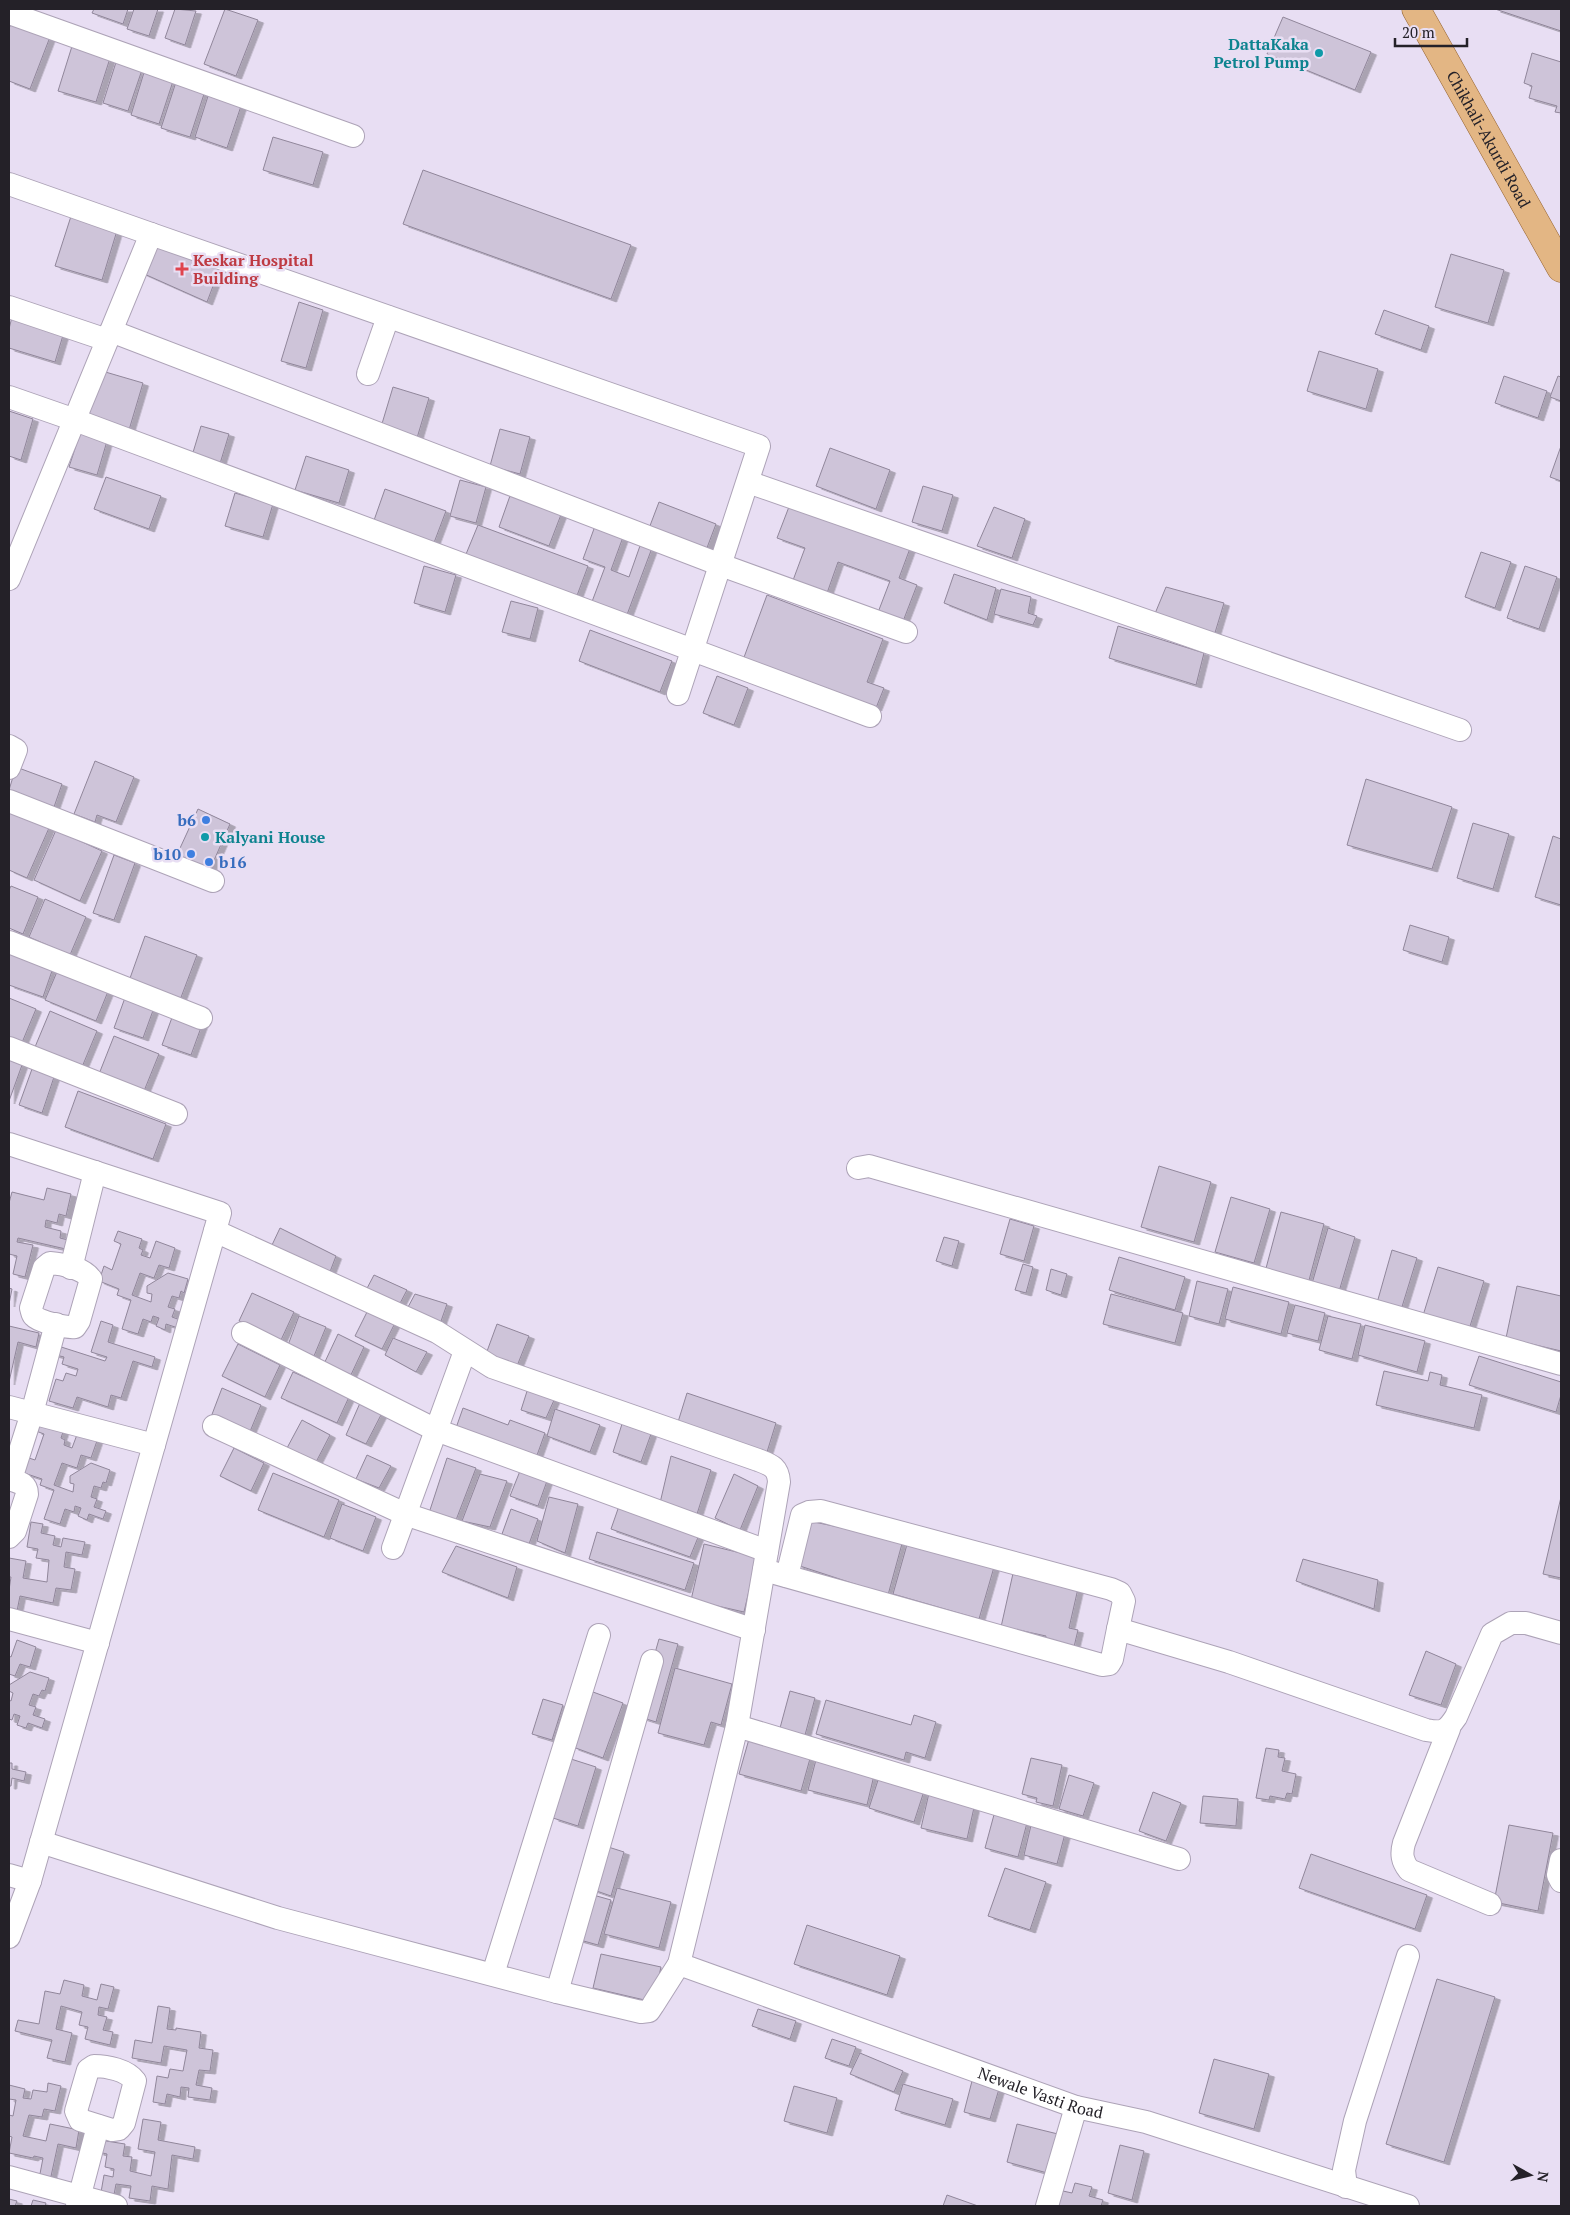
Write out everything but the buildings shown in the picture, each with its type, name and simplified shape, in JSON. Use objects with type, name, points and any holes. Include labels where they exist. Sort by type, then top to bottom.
[{"type":"main road","name":"Chikhali-Akurdi Road","points":[[1416,9],[1561,268]]},
{"type":"street","points":[[9,13],[353,136]]},
{"type":"street","points":[[9,184],[759,446],[678,694]]},
{"type":"street","points":[[9,579],[151,234]]},
{"type":"street","points":[[9,307],[109,336],[721,565],[906,632]]},
{"type":"street","points":[[368,374],[388,317]]},
{"type":"street","points":[[9,397],[870,716]]},
{"type":"street","points":[[748,482],[1460,730]]},
{"type":"street","points":[[9,746],[16,750],[9,768]]},
{"type":"street","points":[[9,801],[213,881]]},
{"type":"street","points":[[9,942],[200,1018]]},
{"type":"street","points":[[9,1048],[176,1114]]},
{"type":"street","points":[[9,1144],[220,1213],[30,1881],[9,1937]]},
{"type":"street","points":[[858,1168],[869,1166],[1561,1364]]},
{"type":"street","points":[[72,1268],[95,1172]]},
{"type":"street","points":[[41,1842],[278,1918],[557,1992],[641,2012],[646,2011],[653,2005],[679,1964],[737,1726],[779,1482],[775,1467],[492,1367],[437,1332],[215,1231]]},
{"type":"street","points":[[50,1264],[59,1264],[87,1273],[91,1279],[79,1321],[75,1327],[68,1328],[56,1324],[35,1318],[31,1308],[44,1268],[50,1264]]},
{"type":"street","points":[[9,1537],[15,1531],[27,1494],[27,1489],[22,1483],[10,1479],[32,1413],[56,1324]]},
{"type":"street","points":[[243,1333],[436,1430],[766,1560],[787,1576],[1102,1665],[1109,1664],[1112,1659],[1124,1601],[1120,1593],[1111,1589],[821,1511],[802,1515],[787,1576]]},
{"type":"street","points":[[393,1548],[465,1351]]},
{"type":"street","points":[[9,1407],[154,1445]]},
{"type":"street","points":[[214,1426],[405,1514],[754,1630]]},
{"type":"street","points":[[9,1619],[98,1643]]},
{"type":"street","points":[[1490,1904],[1409,1870],[1402,1862],[1404,1843],[1449,1729],[1492,1634],[1511,1623],[1526,1623],[1561,1633]]},
{"type":"street","points":[[1118,1629],[1229,1662],[1426,1730],[1439,1732],[1449,1729]]},
{"type":"street","points":[[493,1974],[599,1635]]},
{"type":"street","points":[[557,1992],[652,1661]]},
{"type":"street","points":[[737,1726],[1179,1859]]},
{"type":"street","points":[[1561,1860],[1558,1875],[1561,1881]]},
{"type":"street","points":[[9,1875],[30,1881]]},
{"type":"street","points":[[1346,2186],[1344,2170],[1355,2121],[1408,1956]]},
{"type":"street","name":"Newale Vasti Road","points":[[679,1964],[1076,2107],[1146,2122],[1408,2206]]},
{"type":"street","points":[[1047,2206],[1076,2107]]},
{"type":"street","points":[[78,2201],[98,2126]]},
{"type":"street","points":[[9,2177],[78,2201],[116,2206]]},
{"type":"place","name":"DattaKaka Petrol Pump","points":[[1319,53]]},
{"type":"place","name":"Keskar Hospital Building","points":[[182,269]]},
{"type":"place","name":"b6","points":[[206,820]]},
{"type":"place","name":"Kalyani House","points":[[205,837]]},
{"type":"place","name":"b10","points":[[191,854]]},
{"type":"place","name":"b16","points":[[209,862]]}]
